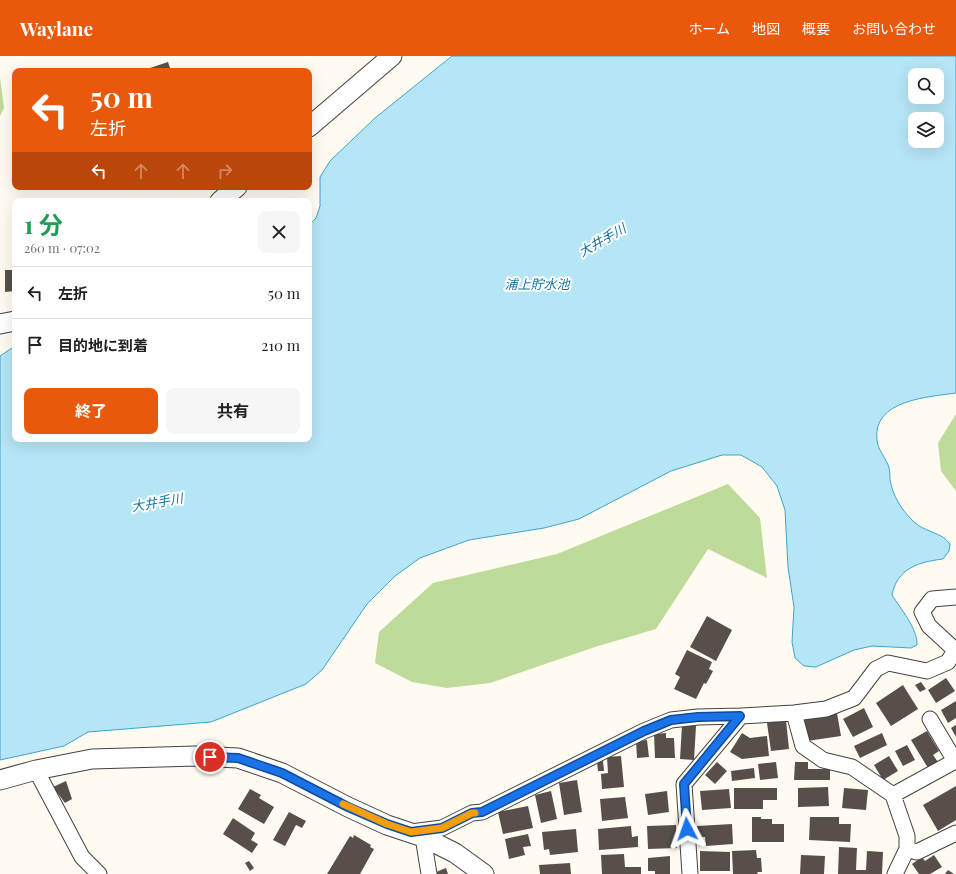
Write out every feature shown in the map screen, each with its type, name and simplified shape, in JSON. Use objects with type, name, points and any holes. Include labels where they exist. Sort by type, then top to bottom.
[{"type":"street","points":[[312,124],[392,56]]},
{"type":"street","points":[[224,198],[233,190]]},
{"type":"street","points":[[0,324],[12,321]]},
{"type":"street","points":[[417,835],[442,828],[472,813],[482,812],[644,731],[671,720],[698,717],[794,713],[826,709],[854,698],[876,669],[888,663],[927,671],[948,662],[955,650],[929,626],[922,612],[932,599],[956,597]]},
{"type":"street","points":[[794,713],[803,746],[823,760],[852,767],[893,795],[907,836],[907,849],[895,874]]},
{"type":"street","points":[[690,874],[684,784],[740,716]]},
{"type":"street","points":[[893,795],[955,760],[930,719]]},
{"type":"street","points":[[0,780],[36,770],[92,759],[196,756],[238,758],[282,773],[348,807],[417,835],[455,853],[484,874]]},
{"type":"street","points":[[36,770],[82,857],[100,874]]},
{"type":"street","points":[[907,849],[917,852],[956,833]]},
{"type":"street","points":[[417,835],[430,874]]},
{"type":"green space","points":[[0,77],[4,108],[0,116]]},
{"type":"green space","points":[[956,414],[956,491],[941,471],[938,443]]},
{"type":"green space","points":[[728,484],[760,518],[767,578],[708,549],[656,629],[595,647],[490,683],[447,688],[412,682],[375,663],[379,632],[433,583],[557,554]]},
{"type":"water","name":"浦上貯水池","points":[[452,56],[956,56],[956,393],[917,399],[892,409],[883,416],[878,427],[877,440],[890,471],[891,486],[904,511],[915,523],[942,537],[950,544],[949,551],[943,559],[926,562],[910,568],[904,573],[899,578],[892,595],[904,612],[915,632],[917,645],[911,648],[872,646],[854,650],[816,667],[804,666],[795,658],[792,642],[794,607],[788,567],[785,510],[777,486],[762,467],[741,455],[722,455],[671,471],[579,519],[544,528],[469,540],[420,558],[395,576],[367,604],[322,670],[306,684],[211,722],[88,732],[64,746],[0,760],[0,356],[12,348],[12,442],[312,442],[312,222],[316,218],[320,206],[320,177],[330,161],[375,118]]},
{"type":"building","points":[[168,62],[170,68],[150,68]]},
{"type":"building","points":[[5,270],[12,270],[12,291],[5,292]]},
{"type":"building","points":[[707,616],[732,630],[716,661],[690,647]]},
{"type":"building","points":[[687,650],[712,662],[709,669],[713,671],[706,684],[704,683],[696,699],[674,689],[680,677],[675,674]]},
{"type":"building","points":[[946,678],[955,691],[936,703],[928,690]]},
{"type":"building","points":[[921,682],[926,689],[920,692],[915,685]]},
{"type":"building","points":[[903,685],[918,709],[891,726],[876,703]]},
{"type":"building","points":[[956,701],[956,718],[948,723],[941,710]]},
{"type":"building","points":[[864,708],[873,727],[853,737],[843,719]]},
{"type":"building","points":[[837,713],[841,736],[807,741],[803,718]]},
{"type":"building","points":[[786,720],[789,749],[771,751],[767,723]]},
{"type":"building","points":[[682,725],[696,726],[694,760],[680,759]]},
{"type":"building","points":[[956,725],[956,737],[951,728]]},
{"type":"building","points":[[927,731],[939,751],[933,755],[938,762],[928,768],[911,740]]},
{"type":"building","points":[[666,733],[666,738],[674,738],[675,758],[655,758],[654,734]]},
{"type":"building","points":[[742,733],[750,738],[767,736],[769,756],[742,759],[730,752]]},
{"type":"building","points":[[882,733],[887,745],[860,758],[854,746]]},
{"type":"building","points":[[647,740],[649,757],[637,758],[636,741]]},
{"type":"building","points":[[907,745],[915,760],[903,766],[895,751]]},
{"type":"building","points":[[621,756],[624,787],[602,789],[601,774],[608,773],[607,757]]},
{"type":"building","points":[[889,756],[898,771],[883,780],[874,765]]},
{"type":"building","points":[[603,761],[604,771],[598,771],[597,762]]},
{"type":"building","points":[[717,762],[727,771],[715,784],[705,775]]},
{"type":"building","points":[[776,762],[778,778],[760,780],[758,764]]},
{"type":"building","points":[[795,762],[808,762],[808,769],[830,769],[830,780],[794,780]]},
{"type":"building","points":[[754,768],[755,778],[732,781],[731,771]]},
{"type":"building","points":[[577,780],[582,812],[564,815],[559,783]]},
{"type":"building","points":[[66,781],[72,799],[65,803],[53,787]]},
{"type":"building","points":[[956,786],[956,820],[938,831],[923,805]]},
{"type":"building","points":[[828,787],[829,806],[798,807],[798,788]]},
{"type":"building","points":[[734,788],[777,788],[777,800],[763,800],[763,809],[734,809]]},
{"type":"building","points":[[844,788],[868,790],[866,810],[842,808]]},
{"type":"building","points":[[250,789],[261,795],[259,798],[274,807],[264,824],[238,809]]},
{"type":"building","points":[[729,789],[731,808],[702,810],[700,791]]},
{"type":"building","points":[[551,791],[557,819],[541,823],[535,795]]},
{"type":"building","points":[[667,791],[669,812],[648,815],[645,794]]},
{"type":"building","points":[[625,797],[628,818],[602,821],[600,799]]},
{"type":"building","points":[[528,806],[533,828],[503,834],[498,812]]},
{"type":"building","points":[[289,812],[306,821],[302,828],[296,825],[285,846],[273,840]]},
{"type":"building","points":[[752,817],[772,819],[772,824],[784,824],[784,842],[752,842]]},
{"type":"building","points":[[810,817],[839,817],[839,824],[851,824],[850,842],[809,840]]},
{"type":"building","points":[[233,818],[255,833],[251,840],[258,844],[252,853],[223,834]]},
{"type":"building","points":[[732,824],[733,844],[706,846],[705,837],[698,837],[697,826]]},
{"type":"building","points":[[676,825],[677,848],[648,849],[647,826]]},
{"type":"building","points":[[631,826],[632,837],[638,836],[638,847],[599,850],[598,829]]},
{"type":"building","points":[[576,829],[578,852],[550,855],[549,849],[544,850],[542,832]]},
{"type":"building","points":[[528,834],[531,846],[523,847],[525,855],[509,859],[505,839]]},
{"type":"building","points":[[354,835],[371,845],[370,847],[374,849],[360,874],[327,874],[350,836],[353,838]]},
{"type":"building","points":[[839,847],[857,848],[856,870],[866,870],[867,851],[883,852],[882,874],[838,874]]},
{"type":"building","points":[[756,850],[757,858],[761,858],[762,872],[757,872],[758,874],[733,874],[732,851]]},
{"type":"building","points":[[700,851],[730,852],[730,871],[700,871]]},
{"type":"building","points":[[624,854],[625,867],[641,867],[641,874],[602,874],[601,855]]},
{"type":"building","points":[[801,855],[825,856],[824,874],[800,874]]},
{"type":"building","points":[[934,855],[942,867],[930,874],[919,874],[912,864],[922,857],[925,861]]},
{"type":"building","points":[[670,856],[670,874],[655,874],[655,871],[648,871],[648,858]]},
{"type":"building","points":[[249,861],[254,868],[250,871],[245,863]]},
{"type":"building","points":[[570,863],[571,874],[540,874],[539,865]]},
{"type":"building","points":[[446,868],[448,874],[436,874],[436,872]]},
{"type":"building","points":[[948,870],[954,874],[945,874]]},
{"type":"slow traffic","points":[[343,804],[387,824],[411,832],[442,828],[472,813],[475,813]]},
{"type":"route","points":[[210,757],[238,758],[282,773],[348,807],[387,824],[411,832],[442,828],[472,813],[482,812],[644,731],[671,720],[698,717],[740,716],[684,784],[687,829]]},
{"type":"water label","name":"大井手川","points":[[602,240]]},
{"type":"water label","name":"大井手川","points":[[157,502]]}]
